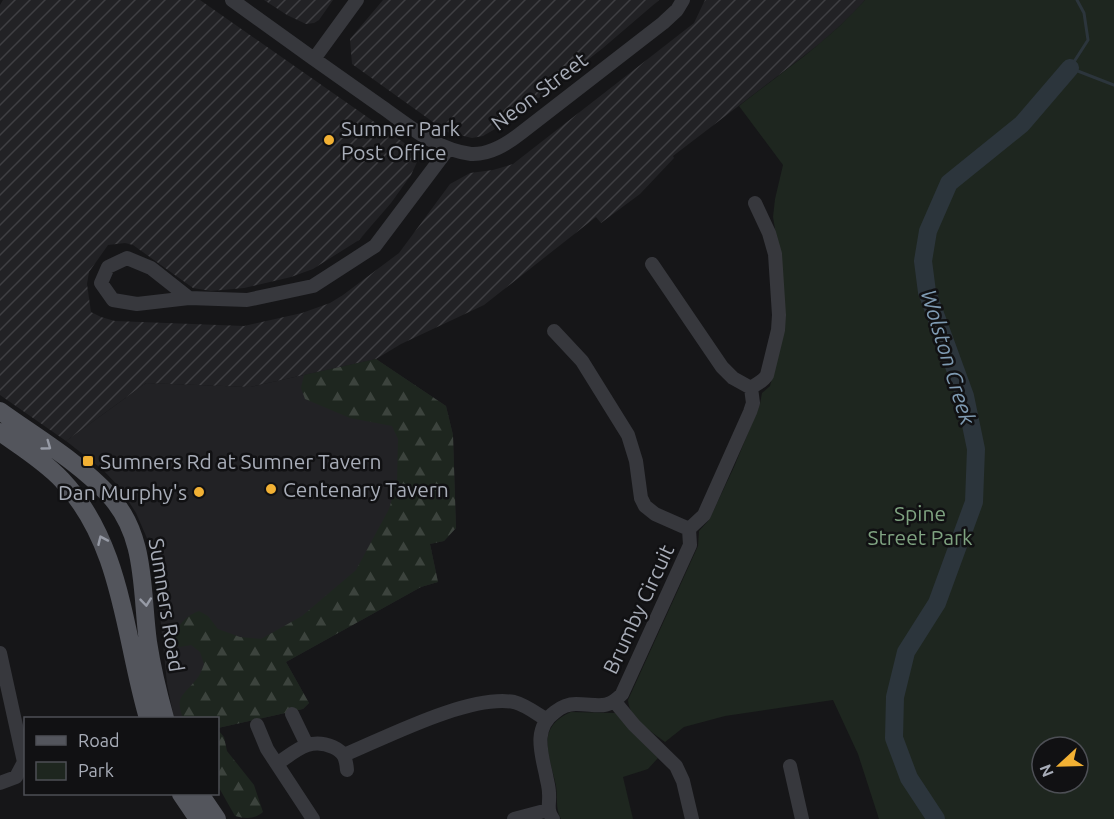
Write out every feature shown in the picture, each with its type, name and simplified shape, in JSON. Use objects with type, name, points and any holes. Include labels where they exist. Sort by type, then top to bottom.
[{"type":"main road","name":"Sumners Road","points":[[1,413],[93,478],[111,496],[132,530],[140,562],[154,676],[165,717]]},
{"type":"main road","name":"Sumners Road","points":[[0,432],[61,479],[99,534],[116,582],[137,680],[148,717]]},
{"type":"main road","points":[[183,795],[198,819]]},
{"type":"main road","points":[[201,795],[217,819]]},
{"type":"street","name":"Neon Street","points":[[232,0],[424,136],[448,149],[473,154],[490,151],[507,144],[663,23],[677,10],[683,0]]},
{"type":"street","points":[[314,59],[357,0]]},
{"type":"street","points":[[189,298],[151,268],[127,258],[108,267],[101,283],[113,300],[137,304],[189,298],[247,300],[313,286],[375,246],[448,149]]},
{"type":"street","points":[[652,264],[722,367],[733,378],[751,388],[764,380],[767,375],[778,330],[773,245],[755,203]]},
{"type":"street","points":[[554,331],[582,361],[628,435],[636,461],[641,498],[645,506],[655,514],[689,529]]},
{"type":"street","name":"Brumby Circuit","points":[[547,720],[566,706],[575,704],[604,706],[615,702],[627,685],[690,545],[689,529],[704,515],[750,412],[753,403],[751,388]]},
{"type":"street","points":[[0,653],[24,762],[16,777],[0,783]]},
{"type":"street","points":[[344,755],[465,706],[507,701],[518,703],[547,720],[539,739],[549,789],[550,815],[514,819]]},
{"type":"street","points":[[615,702],[634,725],[676,766],[683,781],[692,819]]},
{"type":"street","points":[[292,714],[307,745]]},
{"type":"street","points":[[257,725],[267,749],[313,819]]},
{"type":"street","points":[[278,763],[307,745],[322,742],[338,749],[344,755],[346,770]]},
{"type":"street","points":[[790,766],[802,819]]},
{"type":"shaded area","points":[[3,0],[200,0],[413,149],[417,155],[417,162],[411,175],[391,203],[359,240],[313,269],[291,277],[244,288],[211,291],[193,288],[133,245],[125,243],[108,245],[89,272],[87,284],[91,312],[101,317],[115,321],[244,326],[302,313],[330,303],[343,295],[399,253],[450,184],[470,173],[513,164],[694,23],[705,0],[865,0],[822,42],[673,156],[674,158],[640,194],[601,223],[596,217],[484,305],[401,344],[376,359],[250,387],[146,383],[66,441],[0,395],[0,5]]},
{"type":"shaded area","points":[[264,0],[333,0],[319,20],[306,24]]},
{"type":"shaded area","points":[[383,0],[659,0],[603,48],[512,119],[483,136],[472,138],[447,132],[352,64],[350,39]]},
{"type":"shaded area","points":[[376,359],[446,406],[453,435],[456,528],[444,541],[430,544],[438,582],[421,587],[286,662],[309,703],[303,709],[219,728],[219,717],[174,717],[167,684],[155,566],[149,543],[136,513],[120,488],[103,470],[66,441],[146,383],[250,387]]},
{"type":"green space","name":"Spine Street Park","points":[[865,0],[1114,0],[1114,819],[879,819],[858,754],[833,700],[725,716],[684,727],[665,742],[636,719],[629,707],[628,700],[698,546],[699,531],[709,520],[734,467],[760,404],[762,393],[770,386],[773,375],[778,247],[773,217],[783,165],[739,106],[805,56]]},
{"type":"green space","points":[[376,359],[446,406],[453,435],[456,528],[444,541],[430,544],[438,582],[421,587],[286,662],[309,703],[303,709],[219,728],[219,717],[183,717],[181,698],[198,678],[204,664],[200,652],[191,645],[180,647],[175,641],[174,633],[185,620],[199,611],[208,616],[218,629],[240,637],[261,639],[302,616],[356,570],[389,509],[397,483],[398,439],[392,426],[350,418],[305,399],[301,388],[304,375]]},
{"type":"green space","points":[[571,712],[615,713],[658,758],[648,769],[623,777],[633,819],[561,819],[547,744],[552,726]]},
{"type":"green space","points":[[219,731],[224,737],[227,751],[254,785],[263,812],[247,818],[235,816],[219,788]]},
{"type":"waterway","points":[[1077,0],[1084,13],[1088,40],[1070,68],[1114,85]]},
{"type":"waterway","name":"Wolston Creek","points":[[936,819],[909,778],[894,738],[895,697],[906,652],[937,603],[974,502],[976,449],[965,396],[927,292],[923,261],[928,231],[949,183],[1022,124],[1070,68]]},
{"type":"place","name":"Sumner Park Post Office","points":[[329,140]]},
{"type":"place","name":"Sumners Rd at Sumner Tavern","points":[[88,461]]},
{"type":"place","name":"Centenary Tavern","points":[[271,489]]},
{"type":"place","name":"Dan Murphy's","points":[[199,492]]}]
